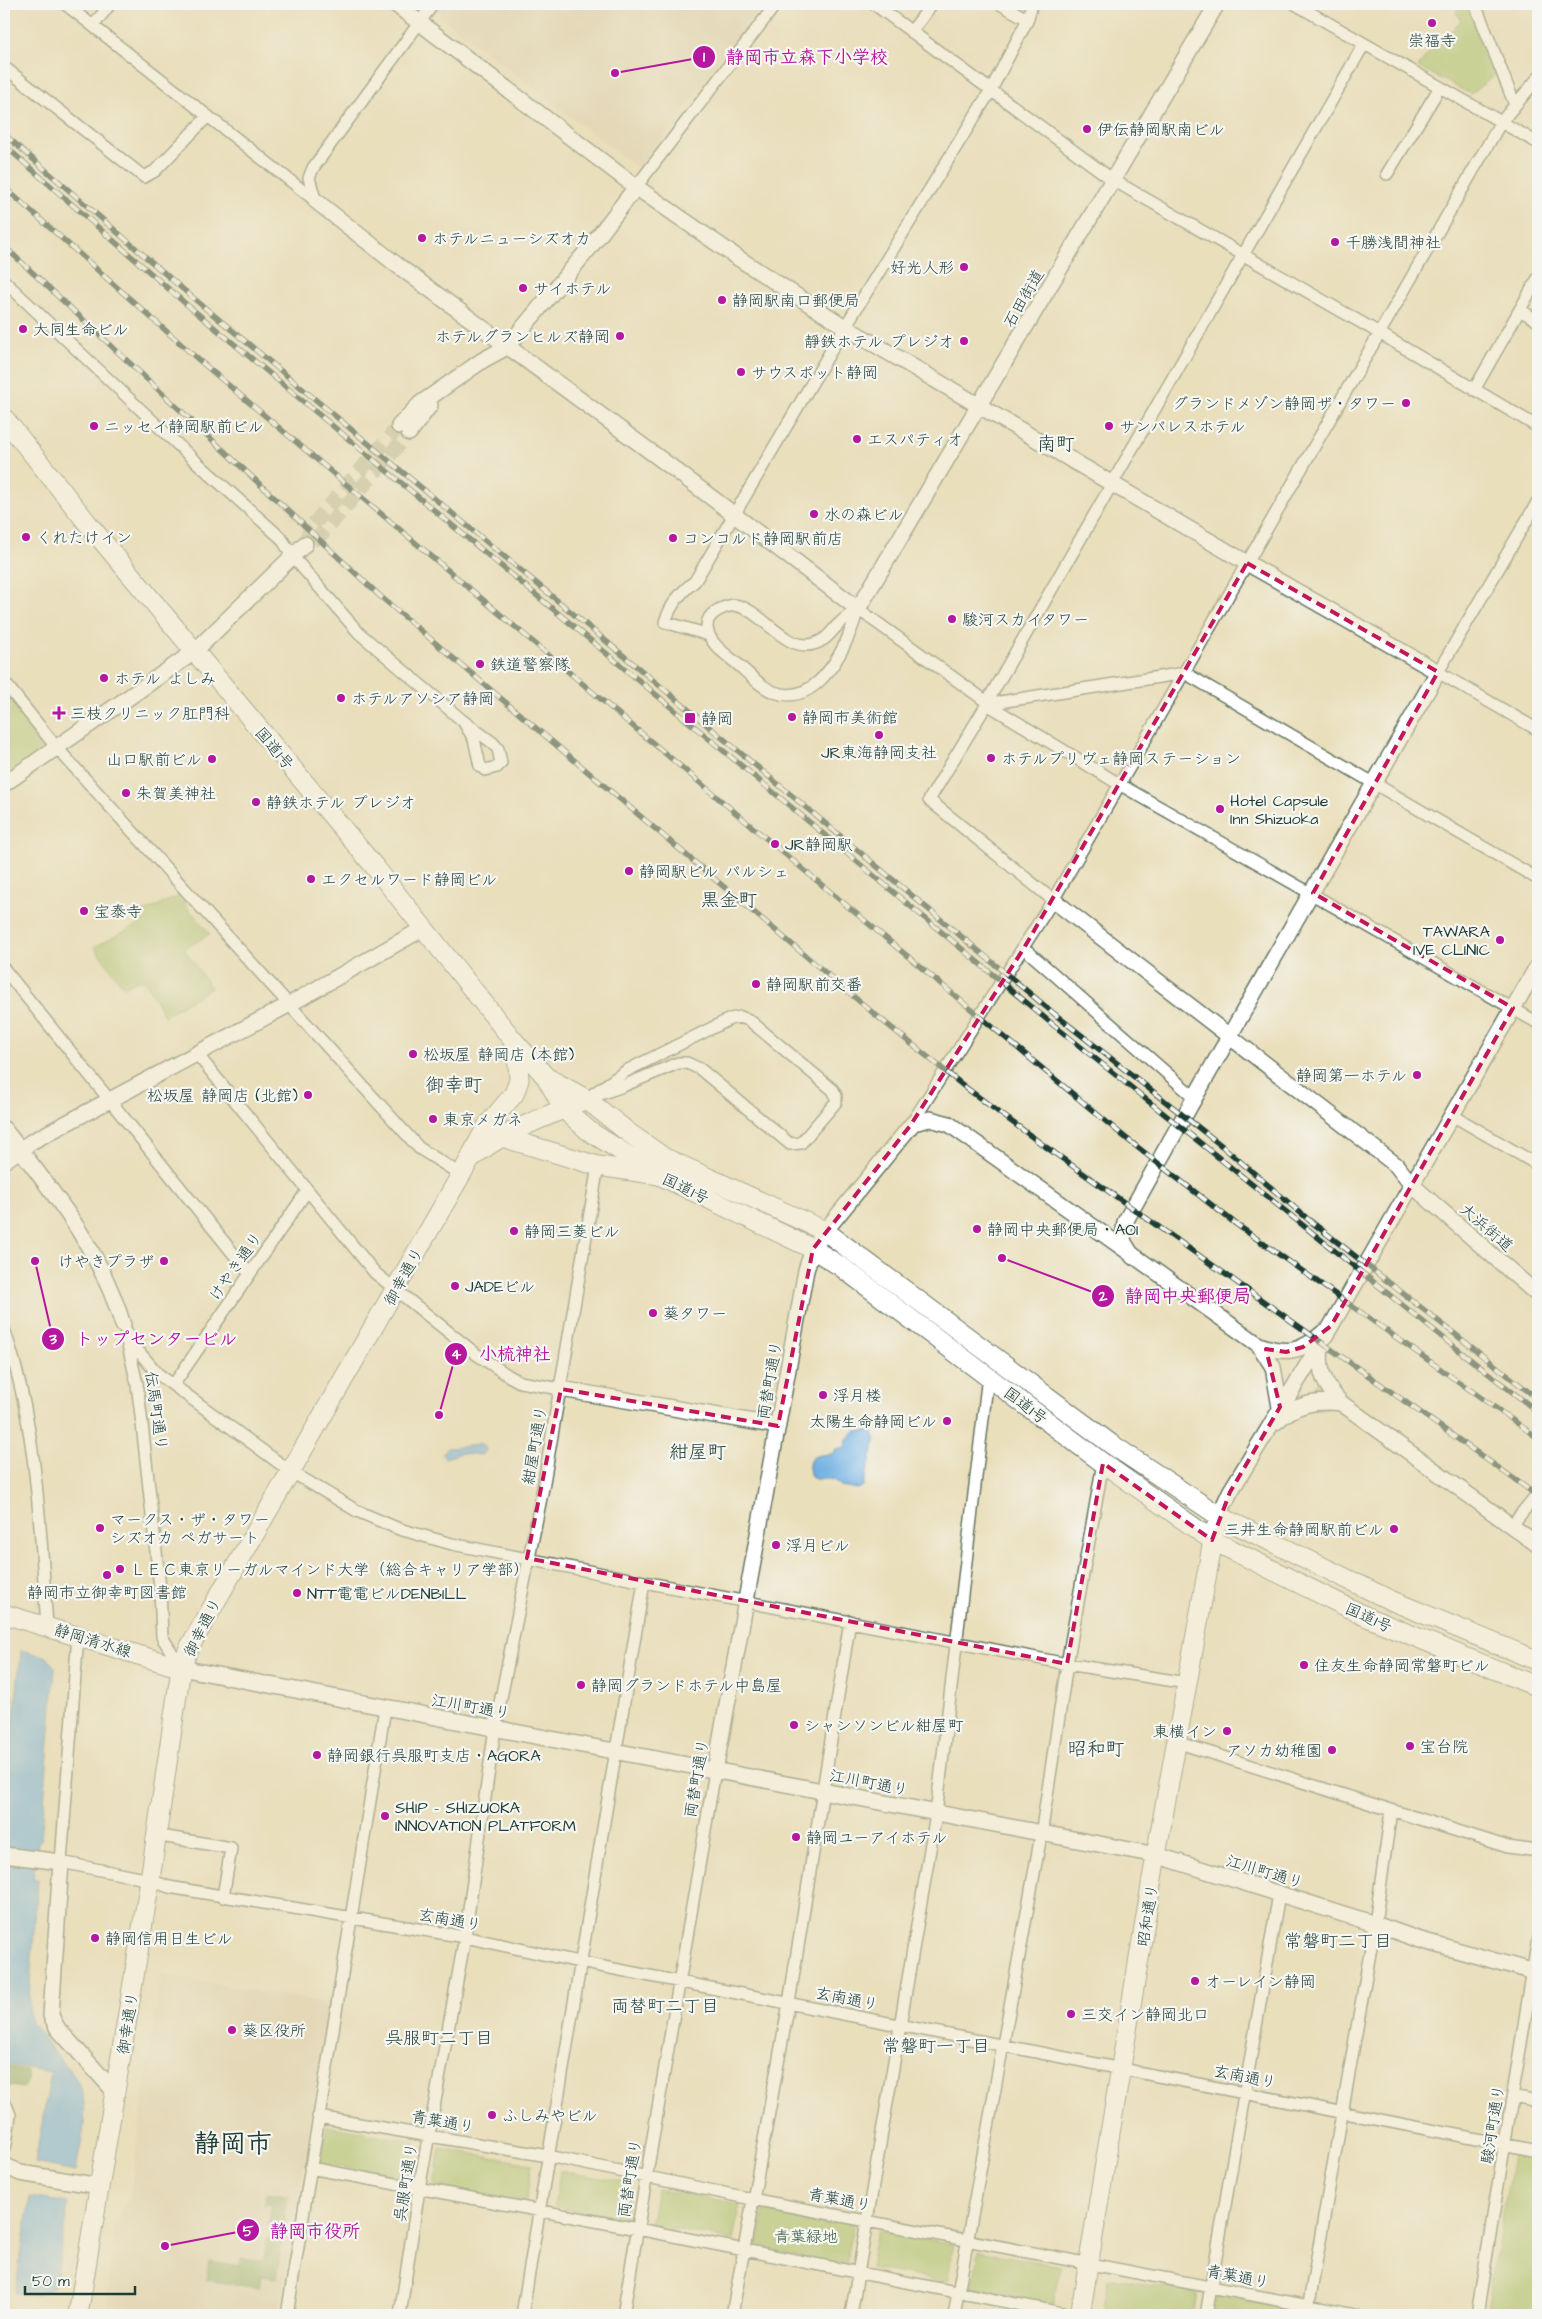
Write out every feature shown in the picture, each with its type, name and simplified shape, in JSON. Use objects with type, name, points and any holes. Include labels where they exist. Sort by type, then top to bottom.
[{"type":"main road","name":"国道1号","points":[[4,418],[194,652],[424,928],[513,1040],[546,1076],[564,1109],[589,1131],[659,1174],[813,1249],[988,1376],[1103,1463],[1212,1540],[1367,1617],[1538,1687]]},
{"type":"main road","points":[[465,1166],[487,1126],[514,1094],[519,1080],[513,1040]]},
{"type":"main road","name":"国道1号","points":[[546,1076],[586,1098],[629,1133],[665,1158],[826,1231],[1111,1444],[1219,1516],[1390,1600],[1538,1660]]},
{"type":"main road","name":"御幸通り","points":[[78,2315],[150,1880],[155,1835],[182,1668],[202,1622],[396,1290],[465,1166],[519,1126],[564,1109],[586,1098]]},
{"type":"main road","points":[[502,1137],[598,1166],[659,1174]]},
{"type":"main road","name":"昭和通り","points":[[1080,2315],[1156,1855],[1212,1540],[1219,1516]]},
{"type":"main road","name":"静岡清水線","points":[[4,1614],[182,1668]]},
{"type":"street","points":[[66,4],[397,265],[987,703],[1119,784],[1538,1023]]},
{"type":"street","points":[[94,26],[110,4]]},
{"type":"street","points":[[395,4],[636,187],[738,258],[845,327],[1247,563],[1538,730]]},
{"type":"street","points":[[316,201],[309,178],[313,168],[433,4]]},
{"type":"street","points":[[404,429],[438,393],[483,360],[507,346],[591,246],[776,4]]},
{"type":"street","points":[[874,4],[1113,180],[1379,332],[1538,427]]},
{"type":"street","points":[[911,32],[932,4]]},
{"type":"street","points":[[1000,4],[1027,19]]},
{"type":"street","points":[[709,635],[665,622],[670,608],[680,593],[695,581],[845,327],[991,90],[1027,19],[1032,4]]},
{"type":"street","name":"石田街道","points":[[858,609],[1217,4]]},
{"type":"street","points":[[1295,4],[1538,143]]},
{"type":"street","points":[[1475,4],[1515,106]]},
{"type":"street","points":[[1053,900],[929,800],[987,703],[1242,254],[1364,44]]},
{"type":"street","points":[[4,67],[144,178],[155,171],[208,116]]},
{"type":"street","points":[[910,1126],[1053,900],[1501,122],[1538,78]]},
{"type":"street","points":[[1387,174],[1440,87]]},
{"type":"street","points":[[1474,390],[1538,278]]},
{"type":"street","points":[[4,281],[281,538],[294,558],[359,633],[463,721]]},
{"type":"street","points":[[1520,310],[1538,321]]},
{"type":"street","points":[[1133,1256],[1123,1241],[1125,1222],[1228,1035],[1313,893],[1374,783],[1538,501]]},
{"type":"street","points":[[4,784],[194,652],[294,558],[305,544]]},
{"type":"street","points":[[734,605],[744,606],[786,639],[806,645],[825,639],[840,622],[858,609],[852,631],[824,678],[802,693],[783,694],[772,692],[717,646],[709,635],[706,625],[716,611],[734,605]]},
{"type":"street","points":[[987,703],[1185,673],[1538,879]]},
{"type":"street","points":[[4,682],[57,748],[420,1148],[465,1166]]},
{"type":"street","name":"大浜街道","points":[[1053,900],[1396,1165],[1412,1185],[1538,1295]]},
{"type":"street","points":[[4,1161],[20,1149],[290,1004],[424,928]]},
{"type":"street","points":[[1024,948],[1194,1097]]},
{"type":"street","points":[[1219,1516],[1230,1492],[1280,1407],[1322,1342],[1538,965]]},
{"type":"street","points":[[4,969],[112,1100],[249,1273]]},
{"type":"street","points":[[740,1017],[749,1020],[833,1090],[836,1102],[801,1143],[795,1145],[790,1144],[710,1076],[687,1063],[678,1063],[623,1086],[586,1098],[612,1079],[730,1019],[740,1017]]},
{"type":"street","points":[[197,1054],[375,1272],[476,1354],[509,1376],[520,1382],[778,1426]]},
{"type":"street","points":[[1452,1115],[1538,1165]]},
{"type":"street","points":[[910,1126],[930,1118],[949,1124],[1259,1346],[1273,1368],[1280,1407]]},
{"type":"street","name":"両替町通り","points":[[623,2315],[715,1771],[806,1270],[813,1249],[826,1231],[840,1216],[910,1126]]},
{"type":"street","name":"伝馬町通り","points":[[4,1129],[86,1238],[110,1284],[132,1362],[141,1416],[160,1588],[162,1637],[182,1668]]},
{"type":"street","name":"紺屋町通り","points":[[495,1728],[560,1389],[598,1166]]},
{"type":"street","name":"けやき通り","points":[[174,1384],[307,1191]]},
{"type":"street","points":[[1093,1228],[1111,1228],[1125,1222]]},
{"type":"street","points":[[123,1325],[134,1346],[158,1374],[290,1471],[381,1523],[452,1544],[1067,1664],[1186,1683]]},
{"type":"street","points":[[1259,1346],[1286,1352],[1303,1347],[1331,1326]]},
{"type":"street","points":[[4,1329],[17,1373],[27,1426],[40,1521],[47,1626]]},
{"type":"street","points":[[1322,1342],[1319,1363],[1322,1376],[1328,1389],[1341,1403],[1538,1545]]},
{"type":"street","points":[[851,2315],[936,1814],[988,1376]]},
{"type":"street","points":[[1268,1430],[1287,1411],[1299,1405],[1341,1403]]},
{"type":"street","points":[[954,2315],[966,2240],[1041,1835],[1067,1664],[1103,1463]]},
{"type":"street","points":[[1511,1526],[1538,1493]]},
{"type":"street","points":[[522,2315],[579,1962],[644,1582]]},
{"type":"street","points":[[732,2315],[789,2003],[850,1621]]},
{"type":"street","points":[[78,1636],[51,2016],[58,2029],[115,2092]]},
{"type":"street","name":"江川町通り","points":[[182,1668],[1041,1835],[1156,1855],[1417,1939],[1535,1972]]},
{"type":"street","points":[[287,2315],[385,1708]]},
{"type":"street","name":"呉服町通り","points":[[400,2315],[419,2189],[465,1937],[495,1728]]},
{"type":"street","points":[[1176,1742],[1508,1847],[1538,1851]]},
{"type":"street","points":[[1308,2311],[1375,1924],[1391,1811]]},
{"type":"street","points":[[155,1835],[231,1848],[223,1897]]},
{"type":"street","points":[[4,1855],[61,1862]]},
{"type":"street","name":"玄南通り","points":[[61,1862],[150,1880],[169,1887],[352,1920],[465,1937],[579,1962],[1538,2151]]},
{"type":"street","points":[[1206,2315],[1280,1894]]},
{"type":"street","name":"駿河町通り","points":[[1477,2315],[1512,2097],[1535,1972],[1538,1938]]},
{"type":"street","points":[[1512,2097],[1538,2102]]},
{"type":"street","points":[[4,2105],[8,2115],[4,2144]]},
{"type":"street","name":"青葉通り","points":[[318,2117],[429,2134],[548,2156],[752,2199],[1090,2262],[1308,2311],[1356,2315]]},
{"type":"street","points":[[4,2165],[11,2170],[34,2176],[100,2186]]},
{"type":"street","points":[[310,2168],[743,2249],[1072,2315]]},
{"type":"highlighted area","points":[[1247,563],[1438,672],[1313,893],[1513,1008],[1331,1326],[1303,1347],[1286,1352],[1266,1349],[1280,1407],[1230,1492],[1212,1540],[1103,1463],[1067,1664],[527,1558],[561,1389],[778,1426],[813,1249],[910,1126],[1024,948]]},
{"type":"shaded area","points":[[444,4],[766,4],[639,169],[441,17],[440,10]]},
{"type":"shaded area","points":[[161,1974],[331,2004],[278,2315],[106,2315],[114,2224],[130,2194]]},
{"type":"green space","points":[[1463,4],[1470,4],[1497,73],[1471,94],[1418,67],[1442,36],[1446,37],[1461,20],[1456,12]]},
{"type":"green space","points":[[4,690],[57,748],[4,782]]},
{"type":"green space","points":[[178,896],[210,934],[184,949],[211,988],[164,1016],[146,982],[138,980],[124,987],[94,947],[145,921],[142,913]]},
{"type":"green space","points":[[1319,1379],[1331,1398],[1308,1397]]},
{"type":"green space","points":[[4,1688],[9,1689],[13,1697],[4,1792]]},
{"type":"green space","points":[[4,2066],[26,2070],[28,2075],[27,2084],[23,2088],[4,2085]]},
{"type":"green space","points":[[327,2126],[415,2142],[408,2179],[320,2163]]},
{"type":"green space","points":[[440,2148],[532,2164],[526,2202],[434,2186]]},
{"type":"green space","points":[[1513,2155],[1538,2160],[1538,2315],[1486,2315]]},
{"type":"green space","points":[[560,2171],[631,2183],[624,2220],[554,2207]]},
{"type":"green space","name":"青葉緑地","points":[[657,2189],[740,2204],[733,2240],[650,2225]]},
{"type":"green space","points":[[266,2193],[288,2196],[283,2228],[269,2226],[272,2205],[264,2204]]},
{"type":"green space","name":"青葉緑地","points":[[765,2207],[854,2223],[846,2265],[757,2249]]},
{"type":"green space","name":"青葉緑地","points":[[877,2230],[954,2244],[947,2282],[870,2268]]},
{"type":"green space","points":[[267,2237],[282,2240],[276,2278],[261,2276],[259,2288],[206,2280],[209,2261],[240,2266],[241,2258],[263,2261]]},
{"type":"green space","points":[[979,2251],[1061,2266],[1054,2304],[972,2289]]},
{"type":"green space","points":[[1109,2278],[1197,2293],[1193,2315],[1119,2315],[1103,2312]]},
{"type":"green space","points":[[1217,2296],[1297,2310],[1296,2315],[1214,2315]]},
{"type":"water","points":[[855,1431],[872,1431],[876,1440],[863,1486],[858,1489],[841,1486],[832,1479],[816,1479],[811,1477],[809,1470],[810,1460],[817,1456],[833,1454],[836,1449],[845,1447],[847,1439]]},
{"type":"water","points":[[479,1443],[485,1446],[486,1451],[481,1455],[462,1453],[445,1458],[442,1454],[447,1448],[470,1446]]},
{"type":"water","points":[[21,1650],[47,1657],[55,1668],[41,1840],[38,1842],[33,1879],[38,1879],[29,1997],[31,2024],[37,2026],[48,2045],[71,2072],[83,2095],[83,2133],[76,2171],[35,2163],[51,2072],[4,2064],[4,1819]]},
{"type":"water","points":[[30,2197],[68,2203],[56,2280],[53,2288],[34,2296],[15,2293]]},
{"type":"water","points":[[245,2220],[259,2223],[256,2238],[242,2236]]},
{"type":"tunnel","points":[[399,426],[311,527],[305,544],[320,536],[409,433]]},
{"type":"railway","points":[[4,134],[192,297],[1057,1016],[1222,1146],[1309,1220],[1538,1399]]},
{"type":"railway","points":[[4,145],[186,304],[1051,1023],[1538,1412]]},
{"type":"railway","points":[[4,187],[200,361],[756,830],[1127,1139],[1236,1224],[1538,1438]]},
{"type":"railway","points":[[4,246],[381,597],[872,1012],[965,1087],[1039,1142],[1538,1496]]},
{"type":"place","name":"崇福寺","points":[[1432,23]]},
{"type":"place","name":"静岡市立森下小学校","points":[[615,73]]},
{"type":"place","name":"伊伝静岡駅南ビル","points":[[1087,129]]},
{"type":"place","name":"ホテルニューシズオカ","points":[[422,238]]},
{"type":"place","name":"千勝浅間神社","points":[[1335,242]]},
{"type":"place","name":"好光人形","points":[[964,267]]},
{"type":"place","name":"サイホテル","points":[[523,288]]},
{"type":"place","name":"静岡駅南口郵便局","points":[[722,300]]},
{"type":"place","name":"大同生命ビル","points":[[23,329]]},
{"type":"place","name":"ホテルグランヒルズ静岡","points":[[620,336]]},
{"type":"place","name":"靜鉄ホテル プレジオ","points":[[964,341]]},
{"type":"place","name":"サウスポット静岡","points":[[741,372]]},
{"type":"place","name":"グランドメゾン静岡ザ・タワー","points":[[1406,403]]},
{"type":"place","name":"ニッセイ静岡駅前ビル","points":[[94,426]]},
{"type":"place","name":"サンパレスホテル","points":[[1109,426]]},
{"type":"place","name":"エスパティオ","points":[[857,439]]},
{"type":"place","name":"水の森ビル","points":[[814,514]]},
{"type":"place","name":"くれたけイン","points":[[26,537]]},
{"type":"place","name":"コンコルド静岡駅前店","points":[[673,538]]},
{"type":"place","name":"駿河スカイタワー","points":[[952,619]]},
{"type":"place","name":"鉄道警察隊","points":[[480,664]]},
{"type":"place","name":"ホテル よしみ","points":[[104,678]]},
{"type":"place","name":"ホテルアソシア静岡","points":[[341,698]]},
{"type":"place","name":"三枝クリニック肛門科","points":[[59,713]]},
{"type":"place","name":"静岡市美術館","points":[[792,717]]},
{"type":"place","name":"静岡","points":[[690,718]]},
{"type":"place","name":"JR東海静岡支社","points":[[879,735]]},
{"type":"place","name":"ホテルプリヴェ静岡ステーション","points":[[991,758]]},
{"type":"place","name":"山口駅前ビル","points":[[212,759]]},
{"type":"place","name":"朱賀美神社","points":[[126,793]]},
{"type":"place","name":"静鉄ホテル プレジオ","points":[[256,802]]},
{"type":"place","name":"Hotel Capsule Inn Shizuoka","points":[[1220,809]]},
{"type":"place","name":"JR静岡駅","points":[[775,844]]},
{"type":"place","name":"静岡駅ビル パルシェ","points":[[629,871]]},
{"type":"place","name":"エクセルワード静岡ビル","points":[[311,879]]},
{"type":"place","name":"宝泰寺","points":[[84,911]]},
{"type":"place","name":"TAWARA IVE CLINIC","points":[[1500,940]]},
{"type":"place","name":"静岡駅前交番","points":[[756,984]]},
{"type":"place","name":"松坂屋 静岡店 (本館)","points":[[413,1054]]},
{"type":"place","name":"静岡第一ホテル","points":[[1417,1075]]},
{"type":"place","name":"松坂屋 静岡店 (北館)","points":[[308,1095]]},
{"type":"place","name":"東京メガネ","points":[[433,1119]]},
{"type":"place","name":"静岡中央郵便局・AOI","points":[[977,1229]]},
{"type":"place","name":"静岡三菱ビル","points":[[514,1231]]},
{"type":"place","name":"静岡中央郵便局","points":[[1002,1258]]},
{"type":"place","name":"トップセンタービル","points":[[35,1261]]},
{"type":"place","name":"けやきプラザ","points":[[164,1261]]},
{"type":"place","name":"JADEビル","points":[[455,1286]]},
{"type":"place","name":"葵タワー","points":[[653,1313]]},
{"type":"place","name":"浮月楼","points":[[823,1395]]},
{"type":"place","name":"小梳神社","points":[[439,1415]]},
{"type":"place","name":"太陽生命静岡ビル","points":[[947,1421]]},
{"type":"place","name":"マークス・ザ・タワー シズオカ ペガサート","points":[[100,1528]]},
{"type":"place","name":"三井生命静岡駅前ビル","points":[[1394,1529]]},
{"type":"place","name":"浮月ビル","points":[[776,1545]]},
{"type":"place","name":"ＬＥＣ東京リーガルマインド大学（総合キャリア学部）","points":[[120,1569]]},
{"type":"place","name":"静岡市立御幸町図書館","points":[[107,1575]]},
{"type":"place","name":"NTT電電ビルDENBILL","points":[[297,1593]]},
{"type":"place","name":"住友生命静岡常磐町ビル","points":[[1304,1665]]},
{"type":"place","name":"静岡グランドホテル中島屋","points":[[581,1685]]},
{"type":"place","name":"シャンソンビル紺屋町","points":[[794,1725]]},
{"type":"place","name":"東横イン","points":[[1227,1731]]},
{"type":"place","name":"宝台院","points":[[1410,1746]]},
{"type":"place","name":"アソカ幼稚園","points":[[1332,1750]]},
{"type":"place","name":"静岡銀行呉服町支店・AGORA","points":[[317,1755]]},
{"type":"place","name":"SHIP - SHIZUOKA INNOVATION PLATFORM","points":[[385,1816]]},
{"type":"place","name":"静岡ユーアイホテル","points":[[796,1837]]},
{"type":"place","name":"静岡信用日生ビル","points":[[95,1938]]},
{"type":"place","name":"オーレイン静岡","points":[[1195,1981]]},
{"type":"place","name":"三交イン静岡北口","points":[[1071,2014]]},
{"type":"place","name":"葵区役所","points":[[232,2030]]},
{"type":"place","name":"ふしみやビル","points":[[492,2115]]},
{"type":"place","name":"静岡市役所","points":[[165,2246]]},
{"type":"district","name":"南町","points":[[1056,443]]},
{"type":"district","name":"黒金町","points":[[729,899]]},
{"type":"district","name":"御幸町","points":[[454,1084]]},
{"type":"district","name":"紺屋町","points":[[698,1451]]},
{"type":"district","name":"昭和町","points":[[1096,1748]]},
{"type":"district","name":"常磐町二丁目","points":[[1338,1941]]},
{"type":"district","name":"両替町二丁目","points":[[665,2006]]},
{"type":"district","name":"呉服町二丁目","points":[[439,2038]]},
{"type":"district","name":"常磐町一丁目","points":[[936,2046]]},
{"type":"district","name":"静岡市","points":[[233,2143]]}]
